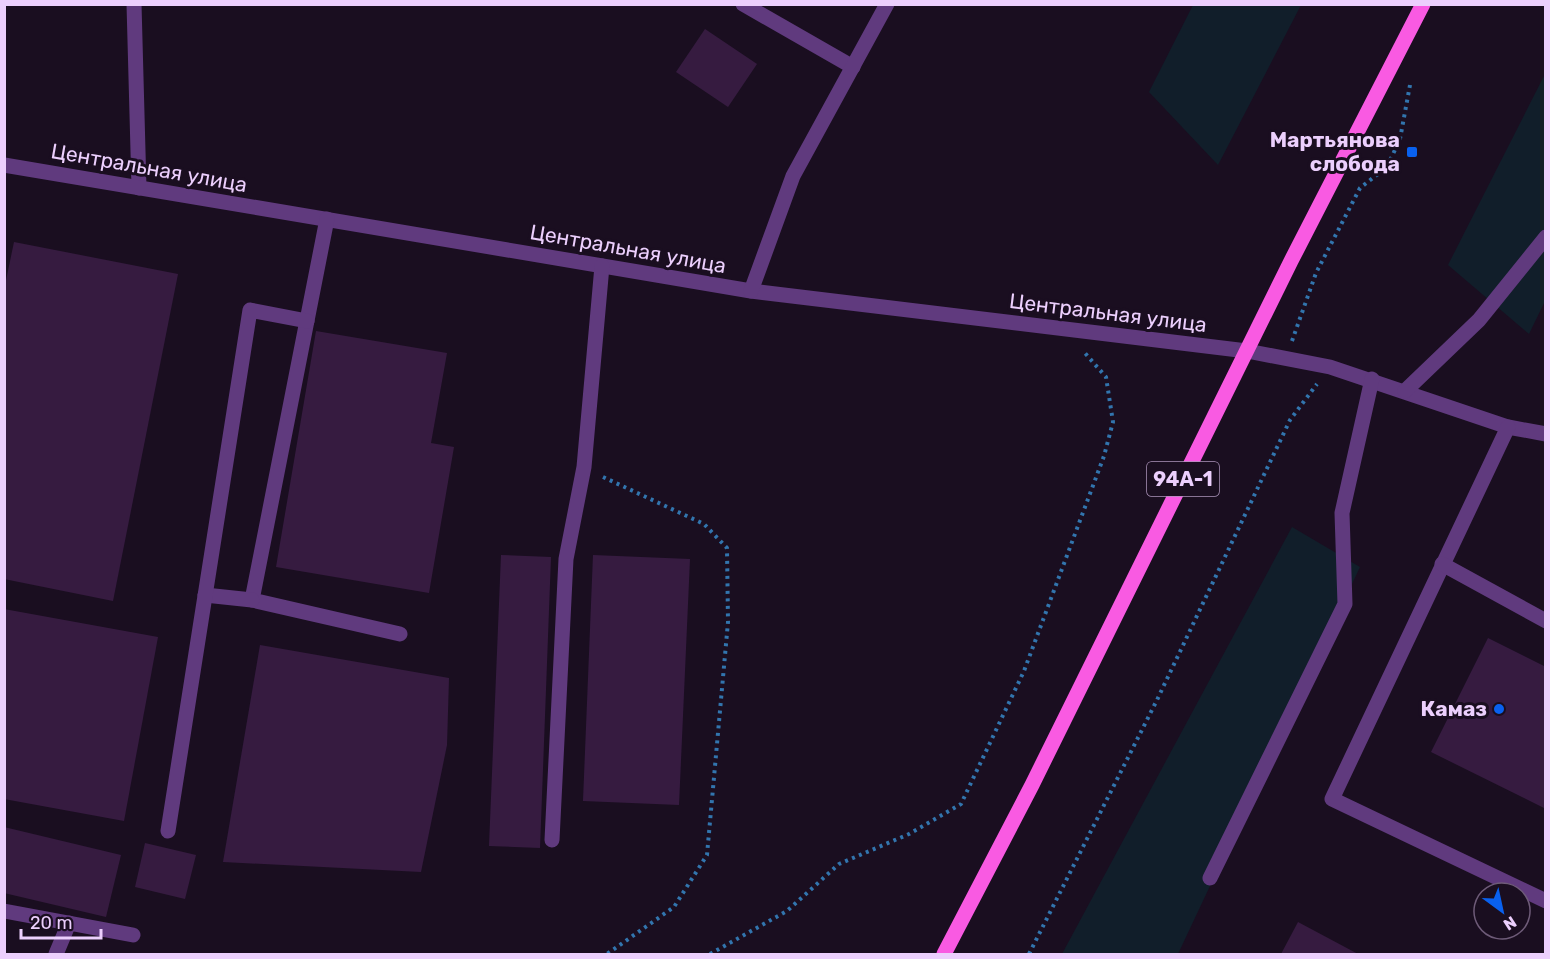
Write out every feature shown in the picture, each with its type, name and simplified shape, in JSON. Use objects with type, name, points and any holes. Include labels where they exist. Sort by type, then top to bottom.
[{"type":"main road","name":"94А-1","points":[[944,954],[1032,785],[1247,351],[1423,4]]},
{"type":"street","points":[[134,4],[140,188]]},
{"type":"street","points":[[743,4],[853,67]]},
{"type":"street","points":[[751,291],[793,177],[887,4]]},
{"type":"street","name":"Центральная улица","points":[[4,165],[751,291],[1247,351],[1330,367],[1372,379],[1508,427],[1545,434]]},
{"type":"street","points":[[252,600],[327,219]]},
{"type":"street","points":[[1405,391],[1479,320],[1545,237]]},
{"type":"street","points":[[552,840],[566,559],[584,468],[602,266]]},
{"type":"street","points":[[168,831],[250,310],[307,321]]},
{"type":"street","points":[[1210,878],[1345,604],[1342,513],[1372,379]]},
{"type":"street","points":[[1508,427],[1332,799],[1545,901]]},
{"type":"street","points":[[1442,564],[1545,621]]},
{"type":"street","points":[[205,595],[252,600],[400,634]]},
{"type":"street","points":[[4,911],[133,935]]},
{"type":"street","points":[[56,954],[69,923]]},
{"type":"path","points":[[1286,358],[1316,273],[1360,188],[1387,168],[1400,139],[1410,85]]},
{"type":"path","points":[[710,954],[787,911],[839,864],[909,834],[961,804],[1024,671],[1104,456],[1113,422],[1106,377],[1064,329]]},
{"type":"path","points":[[1029,954],[1157,700],[1290,420],[1330,367]]},
{"type":"path","points":[[584,468],[704,524],[727,549],[728,622],[707,855],[674,907],[607,954]]},
{"type":"shaded area","points":[[1193,5],[1301,5],[1218,165],[1149,92]]},
{"type":"shaded area","points":[[1545,74],[1545,301],[1529,334],[1448,265]]},
{"type":"shaded area","points":[[1292,527],[1360,567],[1178,954],[1062,954]]},
{"type":"building","points":[[705,29],[757,64],[728,107],[676,72]]},
{"type":"building","points":[[14,242],[178,274],[113,601],[4,579],[4,290]]},
{"type":"building","points":[[316,331],[447,353],[431,443],[454,447],[429,593],[276,567]]},
{"type":"building","points":[[501,555],[551,557],[540,848],[489,846]]},
{"type":"building","points":[[593,555],[690,559],[679,805],[583,801]]},
{"type":"building","points":[[4,609],[158,637],[124,821],[4,799]]},
{"type":"building","name":"Камаз","points":[[1488,638],[1546,667],[1546,809],[1431,752]]},
{"type":"building","points":[[260,645],[449,678],[447,745],[421,872],[223,862]]},
{"type":"building","points":[[4,827],[121,855],[106,917],[4,893]]},
{"type":"building","points":[[145,843],[196,855],[185,899],[135,887]]},
{"type":"building","points":[[1298,922],[1358,954],[1281,954]]},
{"type":"place","name":"Мартьянова слобода","points":[[1412,152]]},
{"type":"place","name":"Камаз","points":[[1499,709]]}]
